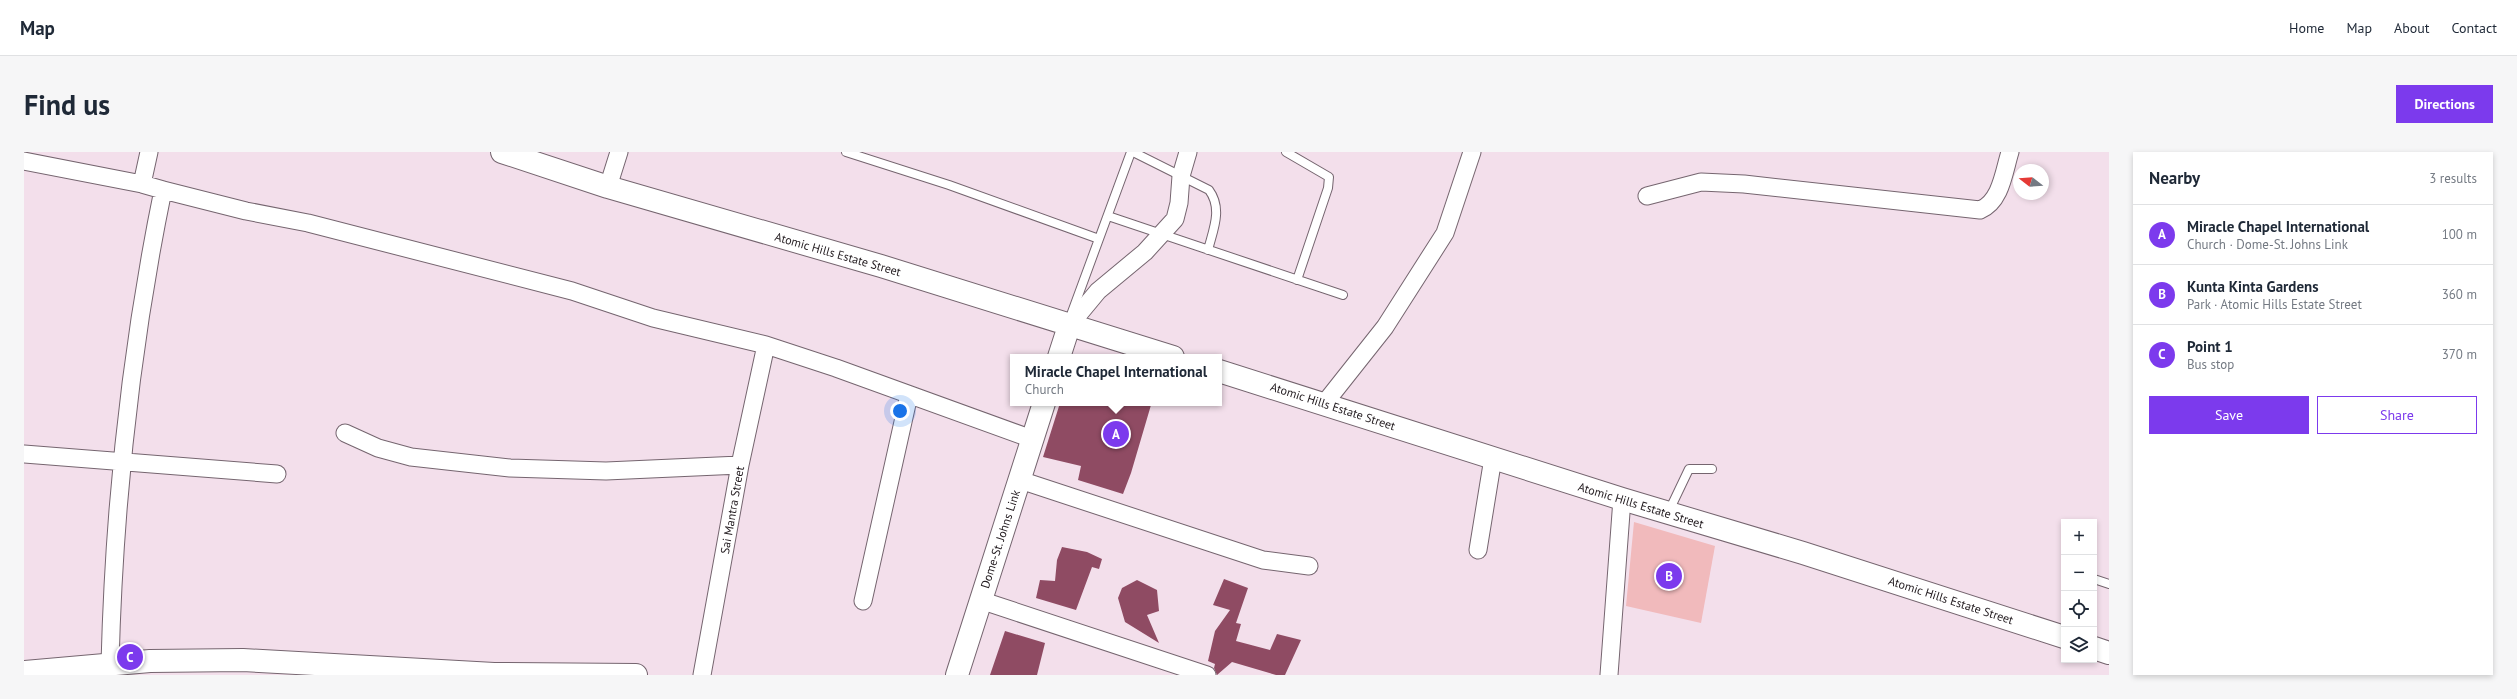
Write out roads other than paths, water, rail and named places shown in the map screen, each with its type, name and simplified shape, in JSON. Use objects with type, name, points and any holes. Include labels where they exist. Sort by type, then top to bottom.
[{"type":"main road","name":"Atomic Hills Estate Street","points":[[502,152],[543,162],[608,187],[881,266],[1068,326],[1163,354]]},
{"type":"main road","points":[[1060,354],[1068,326]]},
{"type":"main road","name":"Atomic Hills Estate Street","points":[[1222,372],[1622,499],[1803,552],[2061,637]]},
{"type":"main road","name":"Dome-St. Johns Link","points":[[957,675],[1043,406]]},
{"type":"main road","points":[[2097,649],[2109,653]]},
{"type":"main road","points":[[24,672],[80,671],[110,664],[149,665],[243,660],[342,671],[636,675]]},
{"type":"street","points":[[142,184],[149,152]]},
{"type":"street","points":[[608,187],[619,152]]},
{"type":"street","points":[[1068,326],[1098,292],[1164,233],[1175,219],[1179,203],[1181,176],[1188,152]]},
{"type":"street","points":[[1324,404],[1385,327],[1445,233],[1472,152]]},
{"type":"street","points":[[1647,196],[1701,182],[1744,184],[1980,210],[1988,207],[1995,199],[2010,152]]},
{"type":"street","points":[[24,161],[142,184],[246,211],[308,223],[572,291],[653,318],[766,345],[836,368],[1032,439]]},
{"type":"street","points":[[110,664],[111,603],[123,461],[139,312],[162,190]]},
{"type":"street","name":"Sai Mantra Street","points":[[702,675],[740,465],[766,345]]},
{"type":"street","points":[[863,601],[909,395]]},
{"type":"street","points":[[345,433],[378,448],[411,457],[510,468],[606,471],[740,465]]},
{"type":"street","points":[[24,454],[277,474]]},
{"type":"street","points":[[1478,550],[1493,458]]},
{"type":"street","points":[[1020,480],[1263,560],[1309,566]]},
{"type":"street","points":[[1609,675],[1622,499]]},
{"type":"street","points":[[980,600],[1207,675]]},
{"type":"lane","points":[[846,152],[949,185],[1099,239]]},
{"type":"lane","points":[[1068,326],[1132,152],[1209,190],[1215,202],[1217,214],[1208,250]]},
{"type":"lane","points":[[1286,152],[1329,177],[1328,188],[1298,280]]},
{"type":"lane","points":[[1108,216],[1164,233],[1208,250],[1343,295]]},
{"type":"lane","points":[[1668,513],[1689,469],[1712,469]]},
{"type":"lane","points":[[2097,581],[2109,584]]},
{"type":"place","name":"Miracle Chapel International","points":[[1116,434]]},
{"type":"place","name":"Kunta Kinta Gardens","points":[[1669,576]]},
{"type":"place","name":"Point 1","points":[[130,657]]}]
